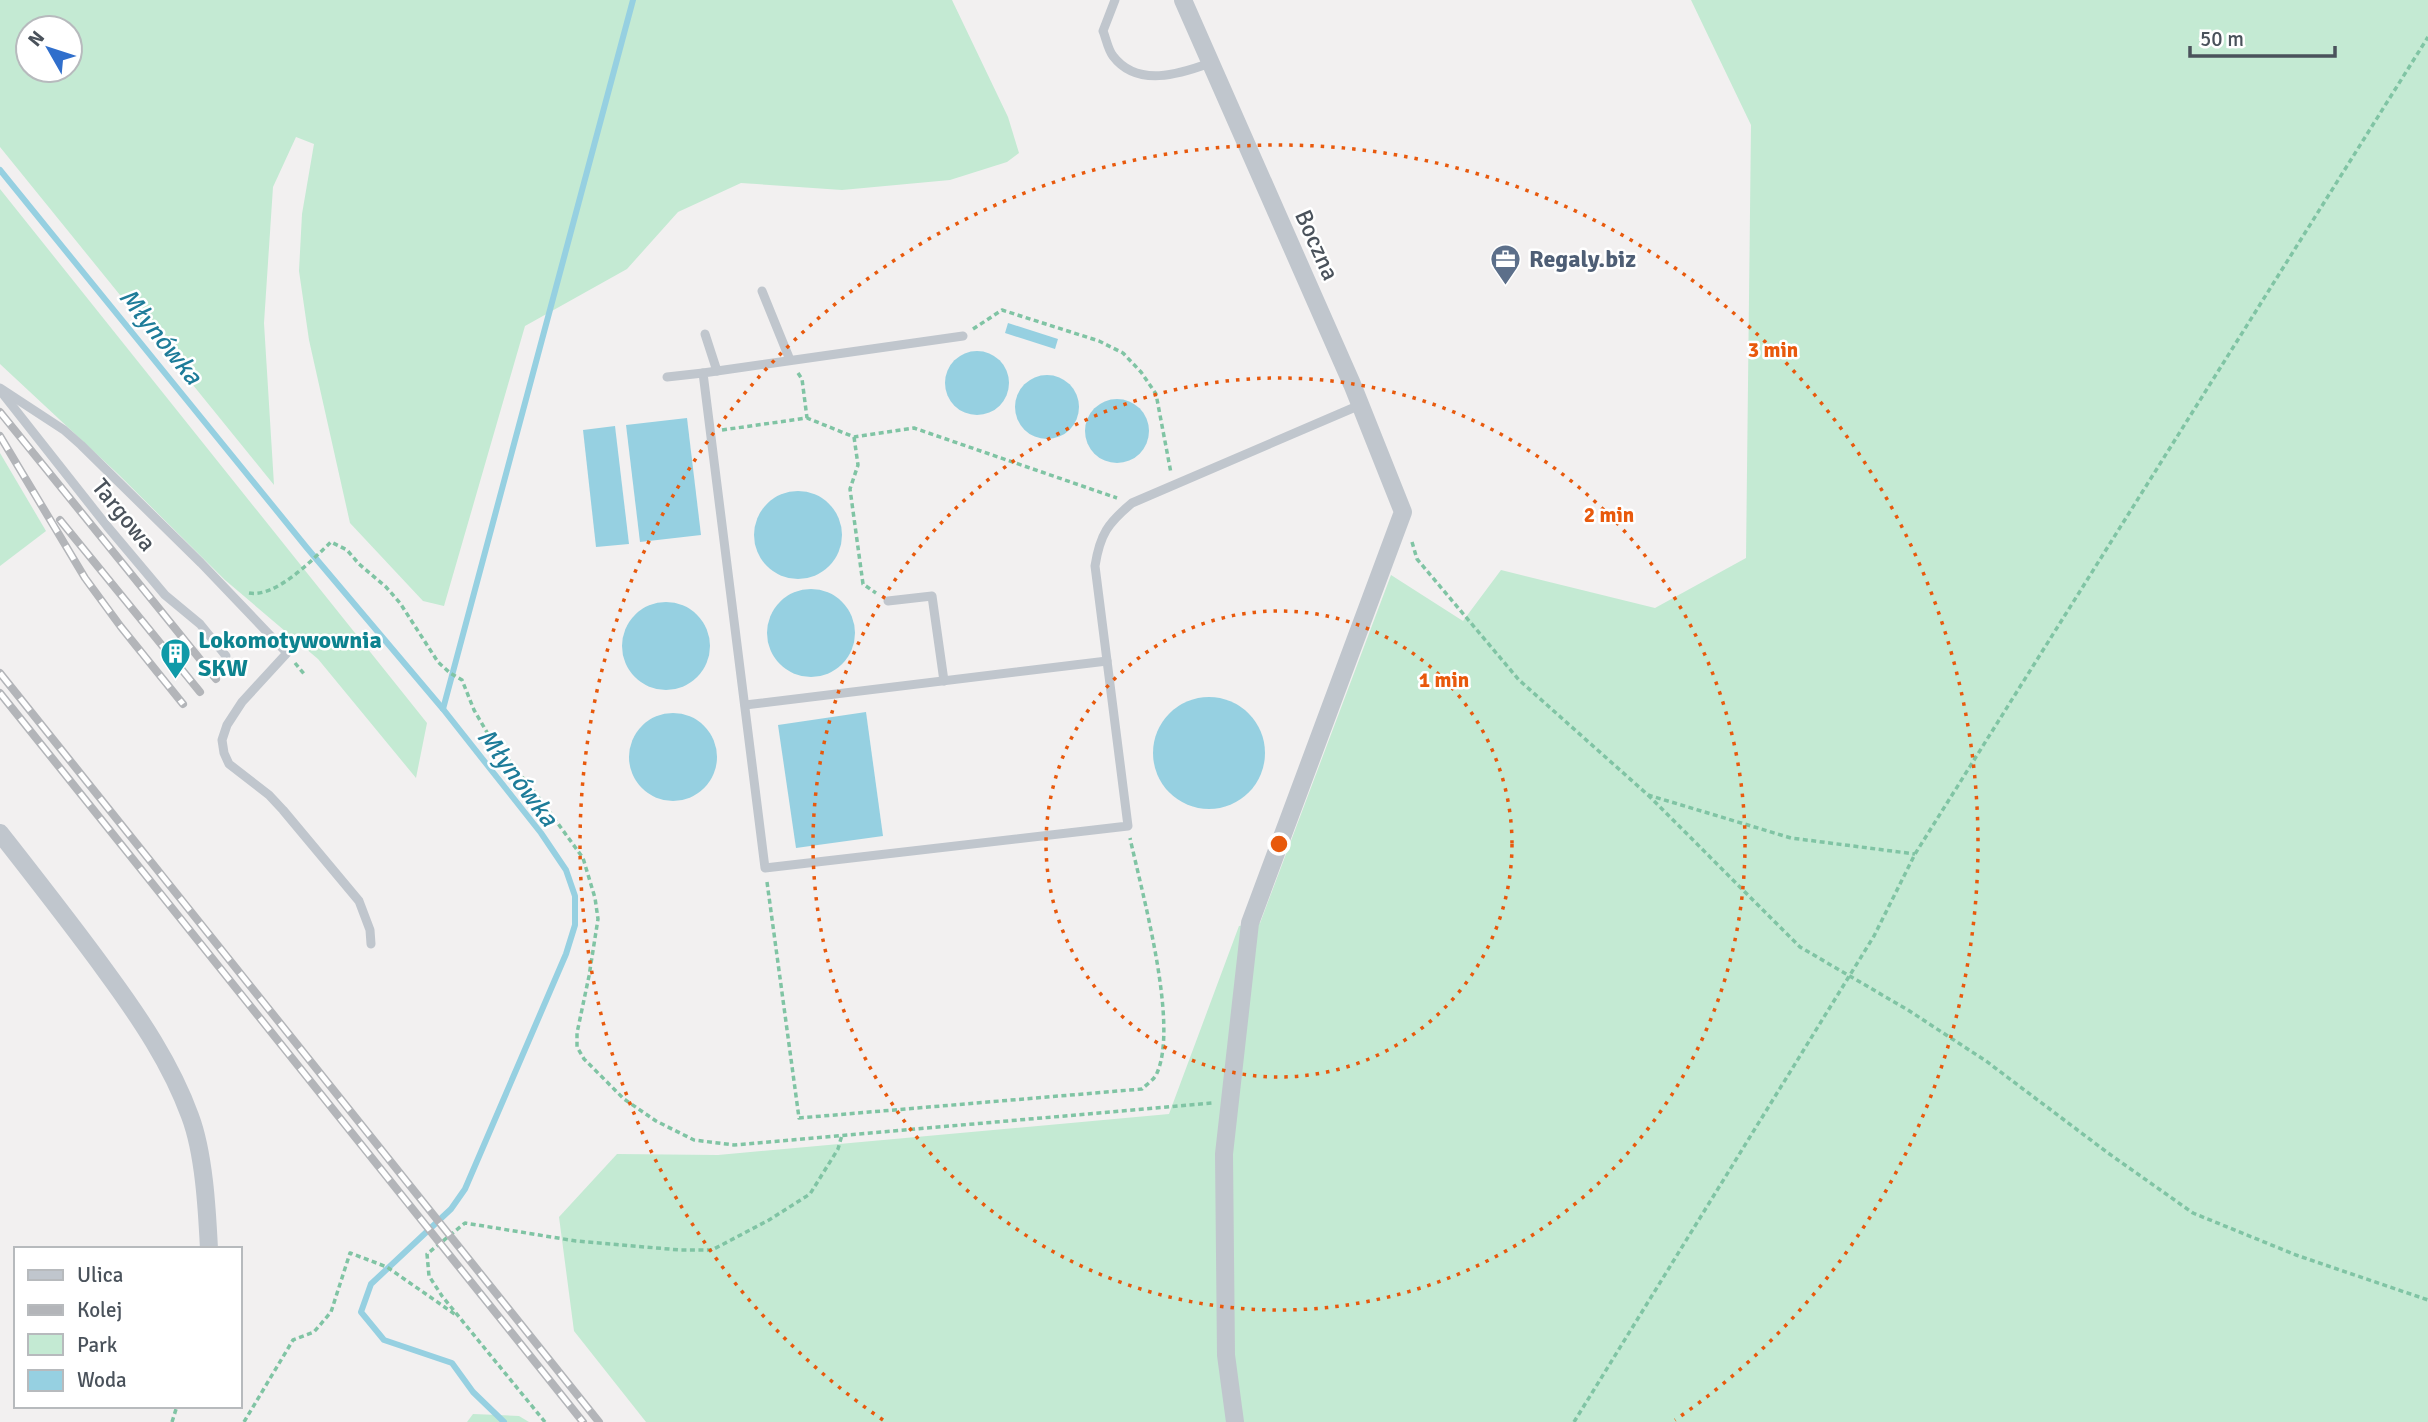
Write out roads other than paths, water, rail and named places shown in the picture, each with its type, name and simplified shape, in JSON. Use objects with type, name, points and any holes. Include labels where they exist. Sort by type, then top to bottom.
[{"type":"street","name":"Boczna","points":[[1183,0],[1360,405],[1403,512],[1250,923],[1224,1154],[1226,1355],[1236,1422]]},
{"type":"street","points":[[0,833],[130,1005],[169,1068],[193,1125],[206,1198],[209,1247]]},
{"type":"lane","points":[[1115,0],[1103,31],[1113,55],[1129,69],[1144,75],[1177,75],[1210,63]]},
{"type":"lane","points":[[762,291],[790,360]]},
{"type":"lane","points":[[705,334],[717,371]]},
{"type":"lane","points":[[667,377],[963,336]]},
{"type":"lane","points":[[703,373],[765,868],[1128,826],[1095,566],[1099,542],[1112,520],[1132,503],[1360,405]]},
{"type":"lane","points":[[0,389],[64,430],[81,445],[201,563],[287,653],[242,702],[227,725],[222,740],[224,753],[229,764],[241,776],[283,810],[359,901],[370,930],[371,944]]},
{"type":"lane","name":"Targowa","points":[[0,389],[107,526],[165,595],[200,624],[226,656]]},
{"type":"lane","points":[[888,601],[932,596],[944,681]]},
{"type":"lane","points":[[744,705],[1107,661]]},
{"type":"water","points":[[1008,323],[1058,339],[1055,349],[1005,333]]},
{"type":"water","points":[[977,351],[1000,360],[1009,383],[1000,406],[977,415],[954,406],[945,383],[954,360]]},
{"type":"water","points":[[1047,375],[1070,384],[1079,407],[1070,430],[1047,439],[1024,430],[1015,407],[1024,384]]},
{"type":"water","points":[[1117,399],[1135,405],[1143,413],[1149,431],[1143,449],[1135,457],[1117,463],[1099,457],[1091,449],[1085,431],[1091,413],[1099,405]]},
{"type":"water","points":[[687,418],[701,535],[640,542],[626,425]]},
{"type":"water","points":[[615,426],[629,544],[596,547],[583,430]]},
{"type":"water","points":[[798,491],[815,495],[829,504],[838,518],[842,535],[838,552],[829,566],[815,575],[798,579],[781,575],[767,566],[758,552],[754,535],[758,518],[767,504],[781,495]]},
{"type":"water","points":[[811,589],[828,593],[842,602],[851,616],[855,633],[851,650],[842,664],[828,673],[811,677],[794,673],[780,664],[771,650],[767,633],[771,616],[780,602],[794,593]]},
{"type":"water","points":[[666,602],[683,606],[697,615],[706,629],[710,646],[706,663],[697,677],[683,686],[666,690],[649,686],[635,677],[626,663],[622,646],[626,629],[635,615],[649,606]]},
{"type":"water","points":[[1209,697],[1230,701],[1249,713],[1261,732],[1265,753],[1261,774],[1249,793],[1230,805],[1209,809],[1188,805],[1169,793],[1157,774],[1153,753],[1157,732],[1169,713],[1188,701]]},
{"type":"water","points":[[866,712],[883,836],[796,848],[778,725]]},
{"type":"water","points":[[673,713],[690,717],[704,726],[713,740],[717,757],[713,774],[704,788],[690,797],[673,801],[656,797],[642,788],[633,774],[629,757],[633,740],[642,726],[656,717]]},
{"type":"waterway","points":[[443,709],[633,0]]},
{"type":"waterway","name":"Młynówka","points":[[0,170],[307,548],[443,709],[541,833],[566,870],[575,896],[575,925],[566,954],[465,1189],[451,1209],[371,1284],[361,1312],[384,1340],[452,1363],[473,1392],[504,1422]]},
{"type":"railway","points":[[0,412],[216,679]]},
{"type":"railway","points":[[0,436],[85,578],[183,704]]},
{"type":"railway","points":[[60,520],[200,692]]},
{"type":"railway","points":[[0,673],[599,1422]]},
{"type":"railway","points":[[0,693],[583,1422]]},
{"type":"place","name":"Regaly.biz","points":[[1506,286]]},
{"type":"place","name":"Lokomotywownia SKW","points":[[175,681]]}]
